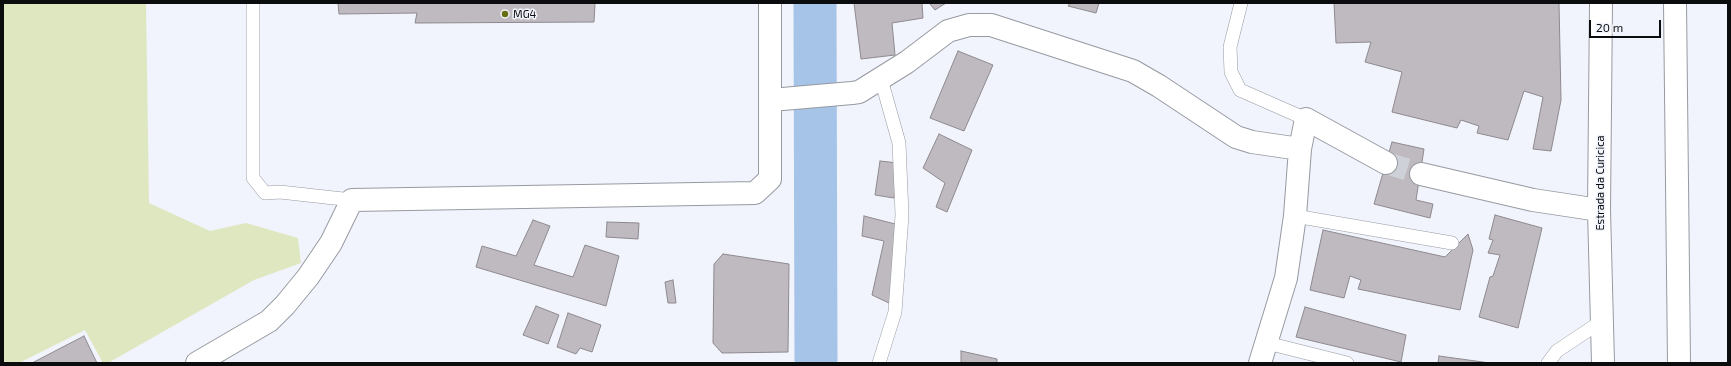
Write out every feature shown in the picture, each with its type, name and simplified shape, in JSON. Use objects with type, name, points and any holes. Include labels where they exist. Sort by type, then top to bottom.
[{"type":"street","points":[[199,363],[269,321],[285,305],[308,277],[331,243],[352,200],[755,193],[770,179],[779,99],[770,3]]},
{"type":"street","name":"Estrada da Curicica","points":[[1601,3],[1599,210],[1603,363]]},
{"type":"street","points":[[1675,3],[1679,363]]},
{"type":"street","points":[[779,99],[859,92],[907,62],[948,31],[969,25],[991,25],[1132,71],[1160,86],[1236,137],[1252,142],[1300,150]]},
{"type":"street","points":[[1264,353],[1286,278],[1295,216],[1300,150],[1306,119],[1386,163]]},
{"type":"street","points":[[1421,174],[1533,200],[1599,210]]},
{"type":"lane","points":[[253,3],[252,178],[265,193],[280,192],[352,200]]},
{"type":"lane","points":[[1241,3],[1230,47],[1231,72],[1240,90],[1306,119]]},
{"type":"lane","points":[[879,363],[895,312],[902,215],[900,143],[881,79]]},
{"type":"lane","points":[[1295,216],[1452,243]]},
{"type":"lane","points":[[1548,363],[1557,352],[1602,321]]},
{"type":"lane","points":[[1264,353],[1347,363]]},
{"type":"green space","points":[[3,3],[146,3],[149,203],[210,231],[246,223],[298,238],[301,263],[254,280],[108,363],[103,363],[85,330],[19,363],[3,363]]},
{"type":"building","name":"MG4","points":[[338,3],[595,3],[594,22],[415,23],[417,13],[339,14]]},
{"type":"building","points":[[854,3],[922,3],[923,18],[892,23],[895,55],[861,59]]},
{"type":"building","points":[[946,3],[935,10],[930,4]]},
{"type":"building","points":[[1070,3],[1099,3],[1096,13],[1068,6]]},
{"type":"building","points":[[1334,3],[1559,3],[1561,100],[1551,151],[1533,149],[1543,97],[1524,91],[1508,140],[1477,133],[1479,126],[1461,120],[1457,128],[1392,112],[1402,72],[1365,62],[1371,42],[1336,43]]},
{"type":"building","points":[[958,51],[993,65],[964,131],[930,118]]},
{"type":"building","points":[[939,134],[972,150],[947,212],[936,207],[945,183],[923,168]]},
{"type":"building","points":[[1392,142],[1424,149],[1416,200],[1433,204],[1430,218],[1374,204]]},
{"type":"building","points":[[880,161],[898,163],[894,198],[875,195]]},
{"type":"building","points":[[1495,215],[1542,228],[1518,328],[1479,317],[1490,277],[1493,276],[1500,255],[1488,253],[1493,240],[1489,239]]},
{"type":"building","points":[[864,216],[899,225],[891,304],[872,295],[884,241],[862,236]]},
{"type":"building","points":[[533,220],[550,226],[534,265],[573,277],[585,245],[619,256],[606,306],[476,267],[482,246],[516,256]]},
{"type":"building","points":[[607,222],[639,223],[638,239],[606,237]]},
{"type":"building","points":[[1323,230],[1445,257],[1468,234],[1473,250],[1460,310],[1358,289],[1361,280],[1350,276],[1344,298],[1310,290]]},
{"type":"building","points":[[723,254],[789,264],[788,352],[722,353],[713,343],[714,264]]},
{"type":"building","points":[[673,280],[676,303],[668,303],[665,282]]},
{"type":"building","points":[[536,306],[559,315],[548,344],[523,335]]},
{"type":"building","points":[[1305,307],[1406,335],[1401,362],[1296,337]]},
{"type":"building","points":[[568,313],[601,325],[592,352],[580,348],[576,354],[557,347]]},
{"type":"building","points":[[84,336],[97,363],[32,363]]},
{"type":"building","points":[[961,351],[997,359],[997,363],[961,363]]},
{"type":"building","points":[[1439,356],[1490,363],[1438,363]]},
{"type":"waterway","points":[[815,3],[816,363]]},
{"type":"tunnel","points":[[1386,163],[1421,174]]},
{"type":"place","name":"MG4","points":[[505,14]]}]
